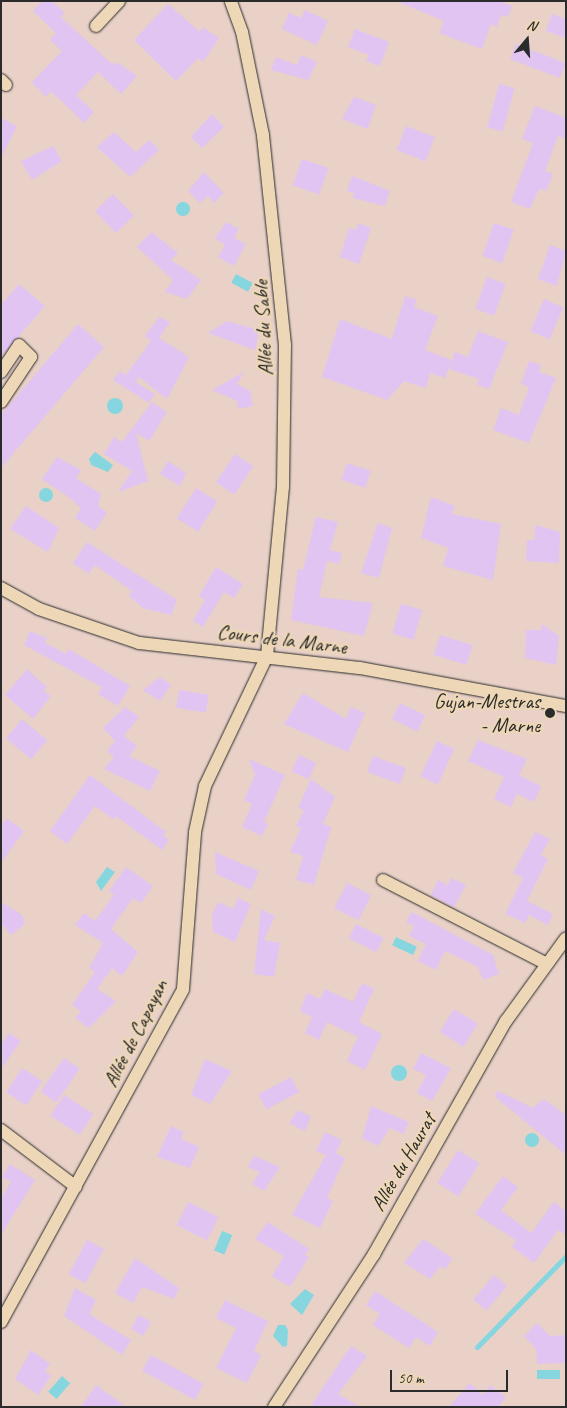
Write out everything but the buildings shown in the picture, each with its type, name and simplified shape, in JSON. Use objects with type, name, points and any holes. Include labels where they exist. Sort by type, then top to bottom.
[{"type":"street","points":[[96,26],[119,1]]},
{"type":"street","name":"Allée du Sable","points":[[231,1],[242,32],[263,135],[286,345],[282,487],[267,656]]},
{"type":"street","points":[[1,372],[19,345],[31,357],[1,402]]},
{"type":"street","name":"Cours de la Marne","points":[[1,588],[39,609],[139,643],[267,656],[399,674],[566,706]]},
{"type":"street","name":"Allée de Capayan","points":[[1,1322],[183,990],[195,832],[205,786],[267,656]]},
{"type":"street","points":[[383,880],[548,964]]},
{"type":"street","name":"Allée du Haurat","points":[[274,1407],[374,1254],[506,1021],[566,938]]},
{"type":"street","points":[[1,1130],[76,1187]]},
{"type":"water","points":[[180,202],[186,202],[190,209],[186,216],[180,216],[176,212],[176,206]]},
{"type":"water","points":[[236,274],[253,283],[248,292],[231,283]]},
{"type":"water","points":[[112,398],[118,398],[123,403],[121,412],[112,414],[107,409],[107,403]]},
{"type":"water","points":[[95,452],[113,465],[108,472],[91,465],[89,459]]},
{"type":"water","points":[[43,488],[49,488],[53,495],[49,502],[43,502],[39,498],[39,492]]},
{"type":"water","points":[[107,867],[115,872],[101,891],[96,882]]},
{"type":"water","points":[[396,937],[417,947],[413,955],[392,945]]},
{"type":"water","points":[[399,1065],[405,1067],[407,1073],[405,1079],[399,1081],[393,1079],[391,1073],[393,1067]]},
{"type":"water","points":[[529,1133],[535,1133],[539,1140],[535,1147],[529,1147],[525,1143],[525,1137]]},
{"type":"water","points":[[222,1231],[232,1235],[224,1255],[214,1250]]},
{"type":"water","points":[[305,1289],[314,1295],[302,1315],[290,1304]]},
{"type":"water","points":[[278,1325],[285,1325],[288,1330],[287,1346],[283,1347],[273,1336]]},
{"type":"water","points":[[537,1370],[560,1370],[560,1379],[537,1379]]},
{"type":"water","points":[[62,1376],[70,1383],[57,1399],[48,1392]]},
{"type":"waterway","points":[[477,1347],[566,1256]]},
{"type":"place","name":"Gujan-Mestras - Marne","points":[[550,713]]}]
